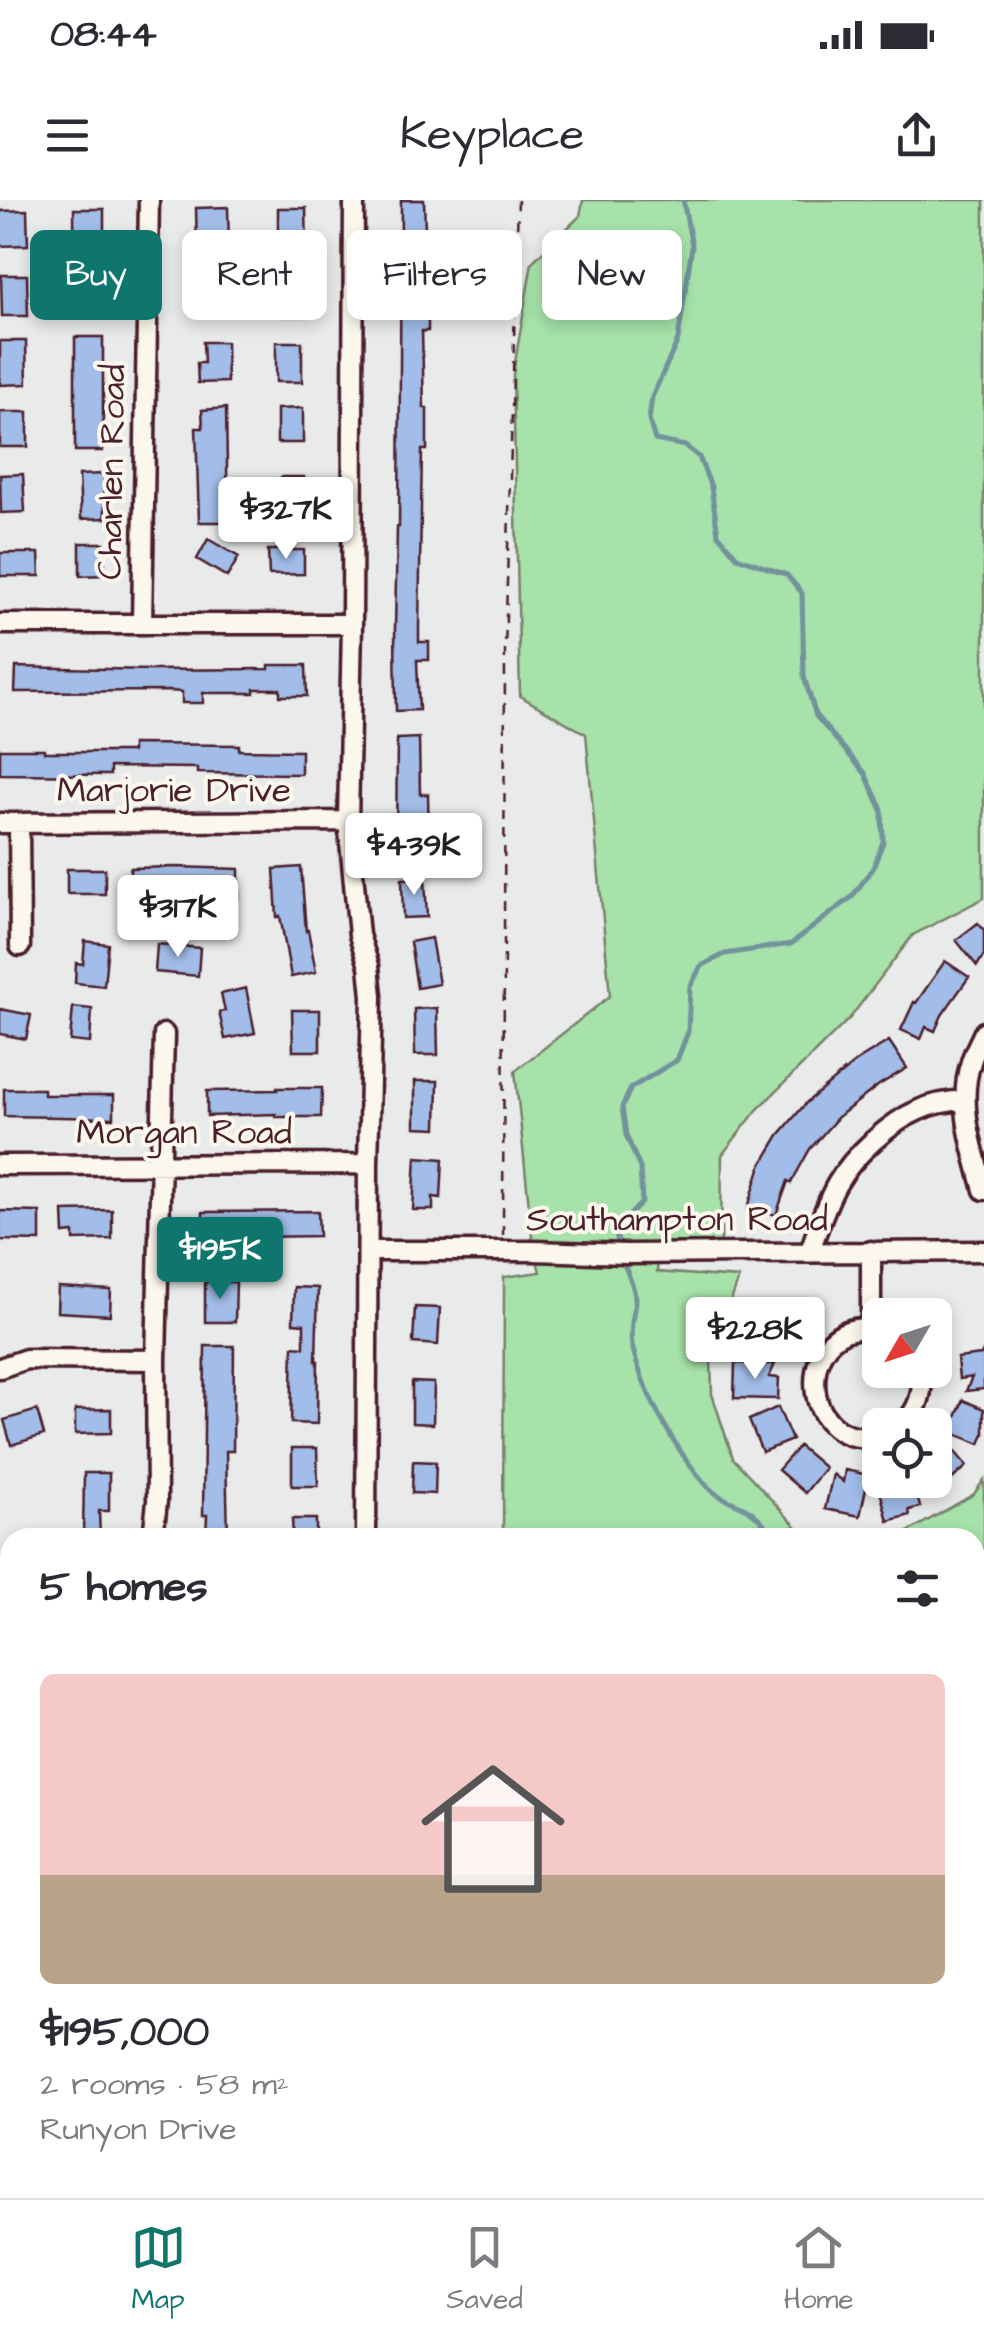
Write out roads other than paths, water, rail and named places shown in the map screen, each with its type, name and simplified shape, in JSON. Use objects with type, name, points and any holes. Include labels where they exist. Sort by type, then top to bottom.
[{"type":"street","name":"Charlen Road","points":[[142,624],[148,200]]},
{"type":"street","points":[[354,200],[348,821],[359,935],[369,966],[372,996],[366,1528]]},
{"type":"street","points":[[0,624],[352,624]]},
{"type":"street","name":"Marjorie Drive","points":[[10,824],[348,821]]},
{"type":"street","points":[[10,824],[20,946]]},
{"type":"street","points":[[984,1032],[970,1064],[966,1100],[968,1132],[984,1190]]},
{"type":"street","points":[[154,1528],[164,1034]]},
{"type":"street","points":[[810,1251],[836,1185],[866,1148],[919,1110],[942,1102],[966,1100]]},
{"type":"street","name":"Morgan Road","points":[[0,1166],[368,1164]]},
{"type":"street","name":"Southampton Road","points":[[369,1251],[626,1254],[984,1250]]},
{"type":"street","points":[[871,1251],[873,1298]]},
{"type":"street","points":[[862,1330],[837,1337],[824,1349],[813,1382],[824,1415],[836,1428],[862,1437]]},
{"type":"street","points":[[0,1368],[26,1359],[156,1360]]},
{"type":"waterway","points":[[619,1245],[615,1231],[642,1202],[640,1168],[626,1135],[622,1107],[631,1088],[677,1060],[688,1032],[690,987],[701,966],[725,954],[791,944],[852,897],[873,868],[883,842],[882,810],[865,773],[816,716],[804,677],[802,593],[787,575],[737,557],[718,534],[711,487],[699,457],[685,446],[655,440],[649,420],[652,397],[678,340],[692,246],[683,200]]},
{"type":"waterway","points":[[624,1263],[635,1295],[632,1345],[662,1420],[708,1487],[754,1514],[766,1528]]}]
